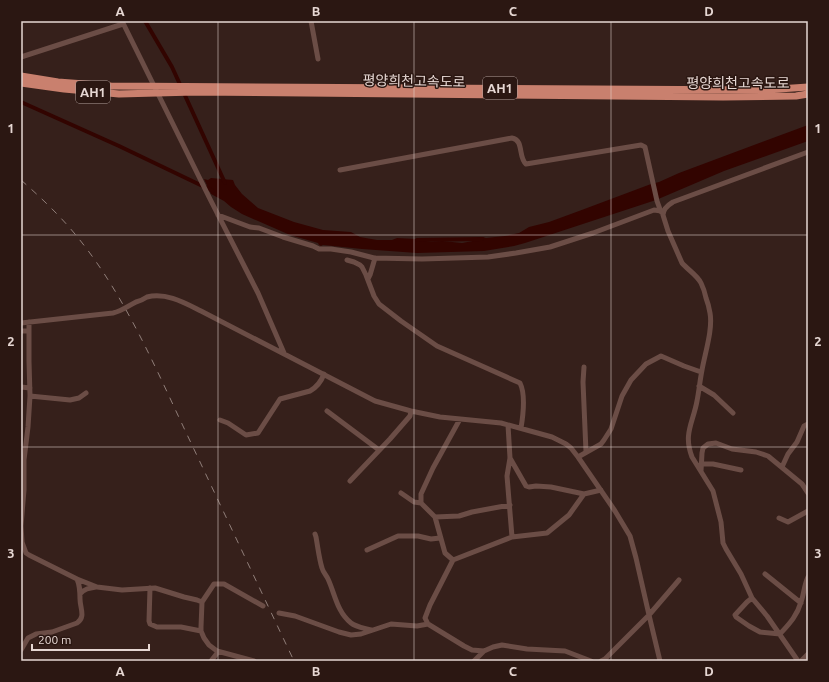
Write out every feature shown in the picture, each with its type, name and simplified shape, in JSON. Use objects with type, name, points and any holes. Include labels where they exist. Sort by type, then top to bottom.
[{"type":"highway","name":"평양희천고속도로","points":[[21,76],[58,82],[164,90]]},
{"type":"highway","name":"평양희천고속도로","points":[[21,82],[64,89],[120,94],[193,89],[764,90],[808,87]]},
{"type":"highway","name":"평양희천고속도로","points":[[193,89],[716,97],[796,96],[808,94]]},
{"type":"street","points":[[311,21],[318,59]]},
{"type":"street","points":[[21,57],[122,23],[258,293],[284,353]]},
{"type":"street","points":[[340,170],[512,138],[518,142],[523,161],[526,164],[641,145],[645,148],[657,201],[668,231],[685,268],[702,284],[709,307],[711,321],[697,401],[690,425],[688,442],[692,458],[713,491],[721,522],[723,543],[741,574],[752,598],[800,661],[808,654]]},
{"type":"street","points":[[662,213],[666,207],[673,202],[808,152]]},
{"type":"street","points":[[218,215],[319,249],[351,252],[375,258],[422,259],[488,257],[550,247],[654,210],[662,213]]},
{"type":"street","points":[[368,279],[375,258]]},
{"type":"street","points":[[347,260],[360,265],[364,270],[374,296],[379,304],[395,317],[437,346],[520,383],[523,396],[521,428]]},
{"type":"street","points":[[21,323],[113,313],[147,297],[166,296],[180,301],[284,353],[375,401],[440,417],[494,422],[521,428],[560,440],[571,448],[578,457],[615,511],[630,536],[660,661]]},
{"type":"street","points":[[30,322],[30,396],[24,460],[24,490],[21,526],[23,553],[97,587],[122,590],[150,588],[158,589],[202,602]]},
{"type":"street","points":[[21,330],[29,331]]},
{"type":"street","points":[[578,457],[601,444],[604,440],[611,429],[622,396],[631,380],[646,364],[661,356],[701,372]]},
{"type":"street","points":[[584,367],[583,387],[585,404],[586,452]]},
{"type":"street","points":[[220,420],[228,423],[246,435],[258,433],[280,399],[314,389],[324,374]]},
{"type":"street","points":[[699,386],[714,395],[733,413]]},
{"type":"street","points":[[21,387],[30,388]]},
{"type":"street","points":[[30,396],[70,400],[79,398],[86,393]]},
{"type":"street","points":[[328,411],[379,450]]},
{"type":"street","points":[[350,481],[410,416],[411,411]]},
{"type":"street","points":[[421,503],[421,494],[424,487],[460,419]]},
{"type":"street","points":[[782,467],[788,454],[800,436],[804,426],[808,424]]},
{"type":"street","points":[[508,425],[510,458],[507,476],[512,537]]},
{"type":"street","points":[[701,471],[703,448],[708,444],[716,442],[732,449],[762,453],[768,456],[802,484],[808,492]]},
{"type":"street","points":[[510,458],[526,486],[550,487],[584,494],[601,490]]},
{"type":"street","points":[[702,464],[713,464],[741,470]]},
{"type":"street","points":[[400,493],[414,502],[421,503],[435,517],[445,553],[453,560]]},
{"type":"street","points":[[484,651],[472,650],[464,646],[428,624],[426,621],[426,614],[453,560],[512,537],[547,533],[569,515],[584,494]]},
{"type":"street","points":[[435,517],[459,516],[510,505]]},
{"type":"street","points":[[779,518],[788,522],[807,514]]},
{"type":"street","points":[[315,534],[323,571],[343,614],[350,623],[355,626],[372,630]]},
{"type":"street","points":[[367,550],[398,536],[418,536],[430,539],[440,538]]},
{"type":"street","points":[[765,574],[801,603]]},
{"type":"street","points":[[780,634],[794,619],[801,603],[808,577]]},
{"type":"street","points":[[21,650],[28,638],[36,634],[52,632],[77,624],[80,621],[82,614],[80,585],[77,579]]},
{"type":"street","points":[[600,661],[606,659],[649,616],[679,580]]},
{"type":"street","points":[[254,661],[236,659],[218,652],[206,642],[201,631],[202,602],[214,584],[224,584],[263,606]]},
{"type":"street","points":[[80,594],[84,590],[97,587]]},
{"type":"street","points":[[150,588],[150,624],[157,627],[176,626],[201,631]]},
{"type":"street","points":[[752,598],[735,615],[736,617],[760,632],[780,634]]},
{"type":"street","points":[[279,613],[295,616],[345,634],[355,635],[391,624],[417,626],[428,624]]},
{"type":"street","points":[[474,661],[484,651],[502,645],[527,649],[565,651],[591,661]]},
{"type":"street","points":[[211,661],[218,652]]},
{"type":"shaded area","points":[[808,125],[808,141],[724,171],[656,200],[525,243],[484,251],[417,253],[321,246],[318,243],[290,235],[242,214],[211,194],[204,179],[208,180],[211,178],[233,180],[242,194],[258,208],[294,222],[323,230],[351,232],[360,237],[377,240],[392,240],[397,238],[417,239],[431,242],[442,241],[462,243],[478,240],[483,237],[505,236],[519,233],[529,227],[549,222],[659,182],[679,173]]},
{"type":"waterway","points":[[145,21],[172,67],[225,183]]},
{"type":"waterway","points":[[21,102],[119,146],[213,191]]},
{"type":"waterway","points":[[417,240],[482,239]]},
{"type":"railway","points":[[21,180],[58,215],[89,251],[123,304],[152,360],[294,661]]}]
